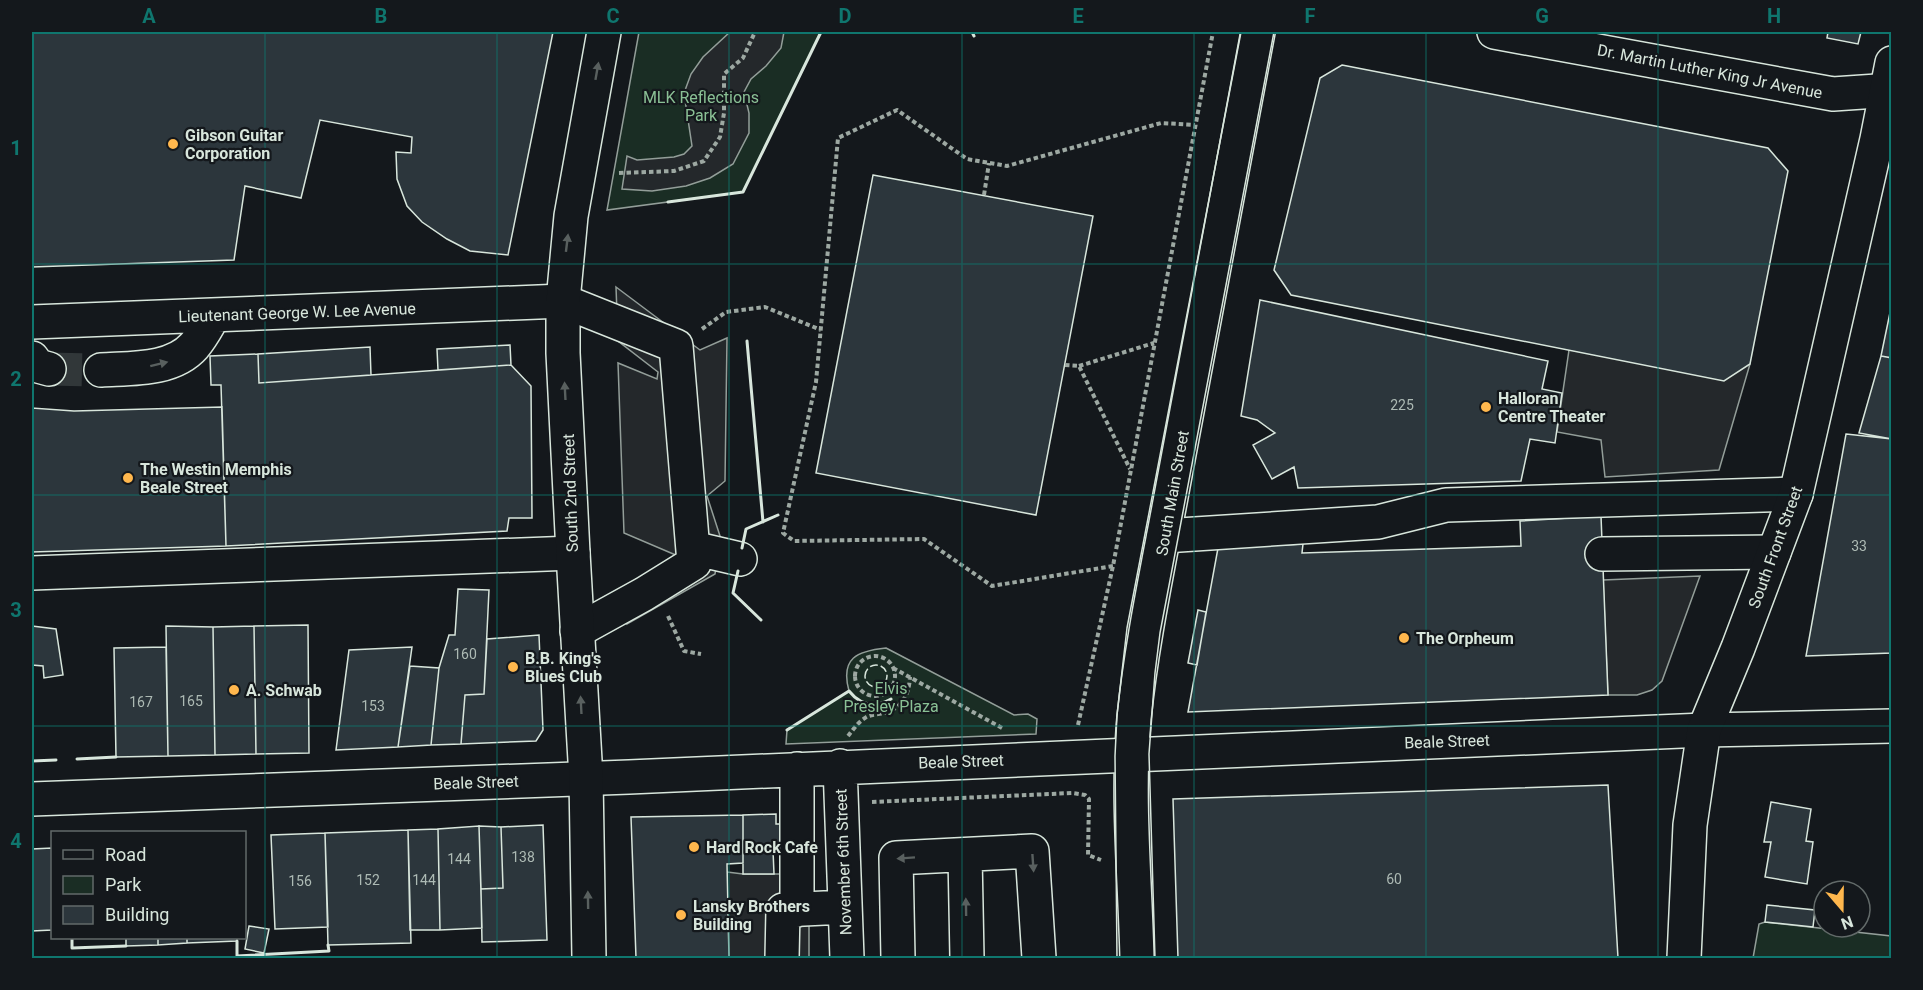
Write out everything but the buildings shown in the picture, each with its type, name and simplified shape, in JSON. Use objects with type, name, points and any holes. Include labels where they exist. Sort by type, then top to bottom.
[{"type":"street","name":"South 2nd Street","points":[[589,958],[586,778],[563,353],[563,301],[571,216],[604,32]]},
{"type":"street","name":"South Main Street","points":[[1137,958],[1133,878],[1132,755],[1135,717],[1164,536],[1258,32]]},
{"type":"street","name":"Dr. Martin Luther King Jr Avenue","points":[[1494,32],[1833,94],[1890,81]]},
{"type":"street","name":"South Front Street","points":[[1684,958],[1690,825],[1704,730],[1796,494],[1890,81]]},
{"type":"street","name":"Lieutenant George W. Lee Avenue","points":[[32,322],[563,301]]},
{"type":"street","points":[[563,301],[676,346],[694,563],[577,631]]},
{"type":"street","points":[[100,370],[157,366],[176,358],[193,348],[214,315]]},
{"type":"street","points":[[1164,536],[1378,522],[1446,505],[1796,494]]},
{"type":"street","points":[[693,548],[740,559]]},
{"type":"street","points":[[1602,554],[1774,552]]},
{"type":"street","points":[[32,573],[573,553]]},
{"type":"street","name":"Beale Street","points":[[32,799],[797,769],[843,751],[1132,755],[1704,730],[1892,726]]},
{"type":"street","name":"November 6th Street","points":[[843,751],[841,804],[847,958]]},
{"type":"street","points":[[796,910],[797,769]]},
{"type":"street","points":[[898,958],[896,858],[1032,851],[1039,958]]},
{"type":"street","points":[[964,855],[967,958]]},
{"type":"street","points":[[782,958],[783,910],[845,907]]},
{"type":"path","points":[[619,173],[674,171],[704,161],[720,137],[724,113],[724,74],[743,58],[755,32]]},
{"type":"path","points":[[1069,725],[1080,725],[1113,566],[1213,32]]},
{"type":"path","points":[[1113,566],[992,586],[924,539],[794,542],[783,534],[816,382],[838,138],[897,110],[967,159],[1007,166],[1161,123],[1195,125]]},
{"type":"path","points":[[984,195],[989,163]]},
{"type":"path","points":[[676,346],[726,312],[765,308],[821,330]]},
{"type":"path","points":[[1065,365],[1079,366],[1154,344]]},
{"type":"path","points":[[1079,366],[1131,470]]},
{"type":"path","points":[[655,587],[684,651],[702,654]]},
{"type":"path","points":[[893,668],[895,680],[883,694],[870,695],[860,688],[856,677],[857,670],[865,660],[871,657],[884,658],[893,668],[1004,728]]},
{"type":"path","points":[[843,751],[866,716],[883,714],[894,709],[905,699],[910,677]]},
{"type":"path","points":[[841,804],[1072,793],[1085,795],[1089,799],[1090,811],[1088,855],[1106,862]]},
{"type":"green space","name":"MLK Reflections Park","points":[[639,32],[821,32],[743,192],[607,210]]},
{"type":"green space","name":"Elvis Presley Plaza","points":[[886,648],[1014,715],[1028,714],[1037,719],[1036,734],[786,744],[787,730],[849,691],[847,671],[853,658],[867,651]]},
{"type":"green space","points":[[1765,922],[1812,927],[1812,939],[1872,939],[1872,934],[1891,936],[1891,958],[1753,958],[1759,924]]},
{"type":"shaded area","points":[[730,32],[784,32],[781,48],[751,79],[744,92],[749,113],[749,133],[733,164],[710,178],[686,186],[652,191],[622,189],[627,156],[637,160],[674,157],[684,154],[692,146],[684,93],[691,74],[703,57]]},
{"type":"shaded area","points":[[616,287],[700,350],[727,338],[725,481],[707,496],[721,539],[715,574],[627,624],[626,595],[678,556],[624,533],[618,363],[657,379],[658,372],[618,341]]},
{"type":"shaded area","points":[[1569,350],[1750,364],[1719,470],[1605,477],[1601,440],[1557,432]]},
{"type":"shaded area","points":[[1700,576],[1662,681],[1652,690],[1637,695],[1608,695],[1603,580]]},
{"type":"shaded area","points":[[727,872],[793,874],[809,883],[809,958],[729,958]]},
{"type":"tunnel","points":[[49,369],[101,370]]},
{"type":"tram line","points":[[1117,958],[1115,756],[1117,715],[1127,628],[1241,32]]},
{"type":"tram line","points":[[1155,958],[1149,754],[1160,633],[1274,32]]},
{"type":"fence","points":[[876,665],[886,672],[887,676],[880,686],[876,687],[866,680],[865,676],[872,666],[876,665]]},
{"type":"wall","points":[[668,202],[743,192],[821,32]]},
{"type":"wall","points":[[972,32],[974,36]]},
{"type":"wall","points":[[747,341],[763,522]]},
{"type":"wall","points":[[742,548],[746,529],[778,515]]},
{"type":"wall","points":[[738,571],[733,593],[761,620]]},
{"type":"wall","points":[[787,730],[849,691],[858,700],[868,704],[879,704],[891,699]]},
{"type":"wall","points":[[77,759],[116,757]]},
{"type":"wall","points":[[32,761],[56,760]]},
{"type":"wall","points":[[72,939],[72,948],[126,946]]},
{"type":"wall","points":[[237,941],[237,956],[329,951],[328,945]]},
{"type":"place","name":"Gibson Guitar Corporation","points":[[173,144]]},
{"type":"place","name":"Halloran Centre Theater","points":[[1486,407]]},
{"type":"place","name":"The Westin Memphis Beale Street","points":[[128,478]]},
{"type":"place","name":"The Orpheum","points":[[1404,638]]},
{"type":"place","name":"B.B. King's Blues Club","points":[[513,667]]},
{"type":"place","name":"A. Schwab","points":[[234,690]]},
{"type":"place","name":"Hard Rock Cafe","points":[[694,847]]},
{"type":"place","name":"Lansky Brothers Building","points":[[681,915]]}]
